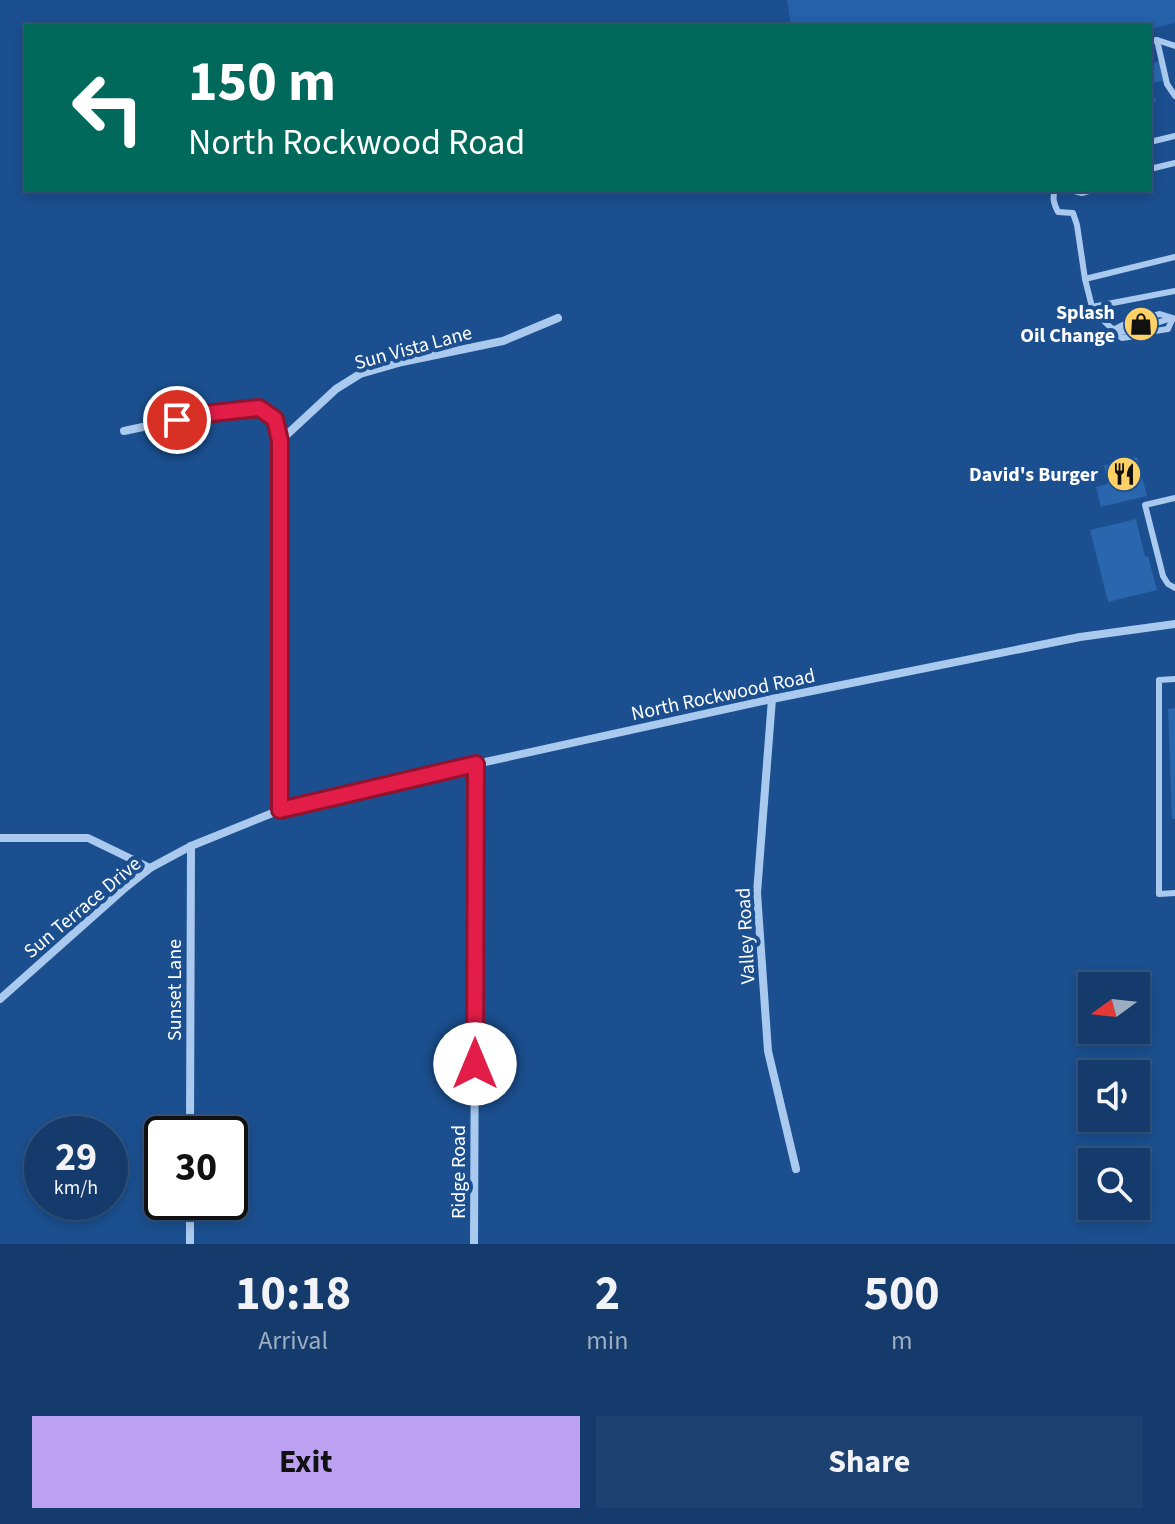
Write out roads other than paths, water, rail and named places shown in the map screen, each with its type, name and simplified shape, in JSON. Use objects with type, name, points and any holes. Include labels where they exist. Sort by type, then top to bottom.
[{"type":"street","name":"Sun Vista Lane","points":[[280,441],[336,389],[360,374],[503,341],[558,318]]},
{"type":"street","points":[[124,431],[204,414],[259,408],[275,419],[280,441],[280,810]]},
{"type":"street","name":"North Rockwood Road","points":[[280,810],[772,699],[1065,640],[1175,624]]},
{"type":"street","name":"Valley Road","points":[[772,699],[757,893],[768,1051],[796,1169]]},
{"type":"street","name":"Ridge Road","points":[[474,1244],[476,764]]},
{"type":"street","name":"Sun Terrace Drive","points":[[0,999],[150,868],[191,846],[280,810]]},
{"type":"street","points":[[0,838],[88,838],[150,868]]},
{"type":"street","name":"Sunset Lane","points":[[190,1116],[191,846]]},
{"type":"street","points":[[190,1220],[190,1244]]},
{"type":"lane","points":[[1154,41],[1175,46]]},
{"type":"lane","points":[[1154,41],[1167,84],[1175,96]]},
{"type":"lane","points":[[1152,142],[1175,136]]},
{"type":"lane","points":[[1152,169],[1175,163]]},
{"type":"lane","points":[[1055,192],[1054,205],[1058,212],[1073,213],[1077,225],[1092,307],[1113,330],[1134,333]]},
{"type":"lane","points":[[1085,279],[1175,257]]},
{"type":"lane","points":[[1092,307],[1175,291]]},
{"type":"lane","points":[[1160,314],[1174,318],[1168,329],[1154,324],[1160,314]]},
{"type":"lane","points":[[1113,330],[1131,321]]},
{"type":"lane","points":[[1175,498],[1145,505],[1163,576],[1175,588]]},
{"type":"lane","points":[[1175,679],[1159,680],[1159,894],[1175,893]]},
{"type":"place","name":"Splash Oil Change","points":[[1141,324]]},
{"type":"place","name":"David's Burger","points":[[1124,474]]}]
